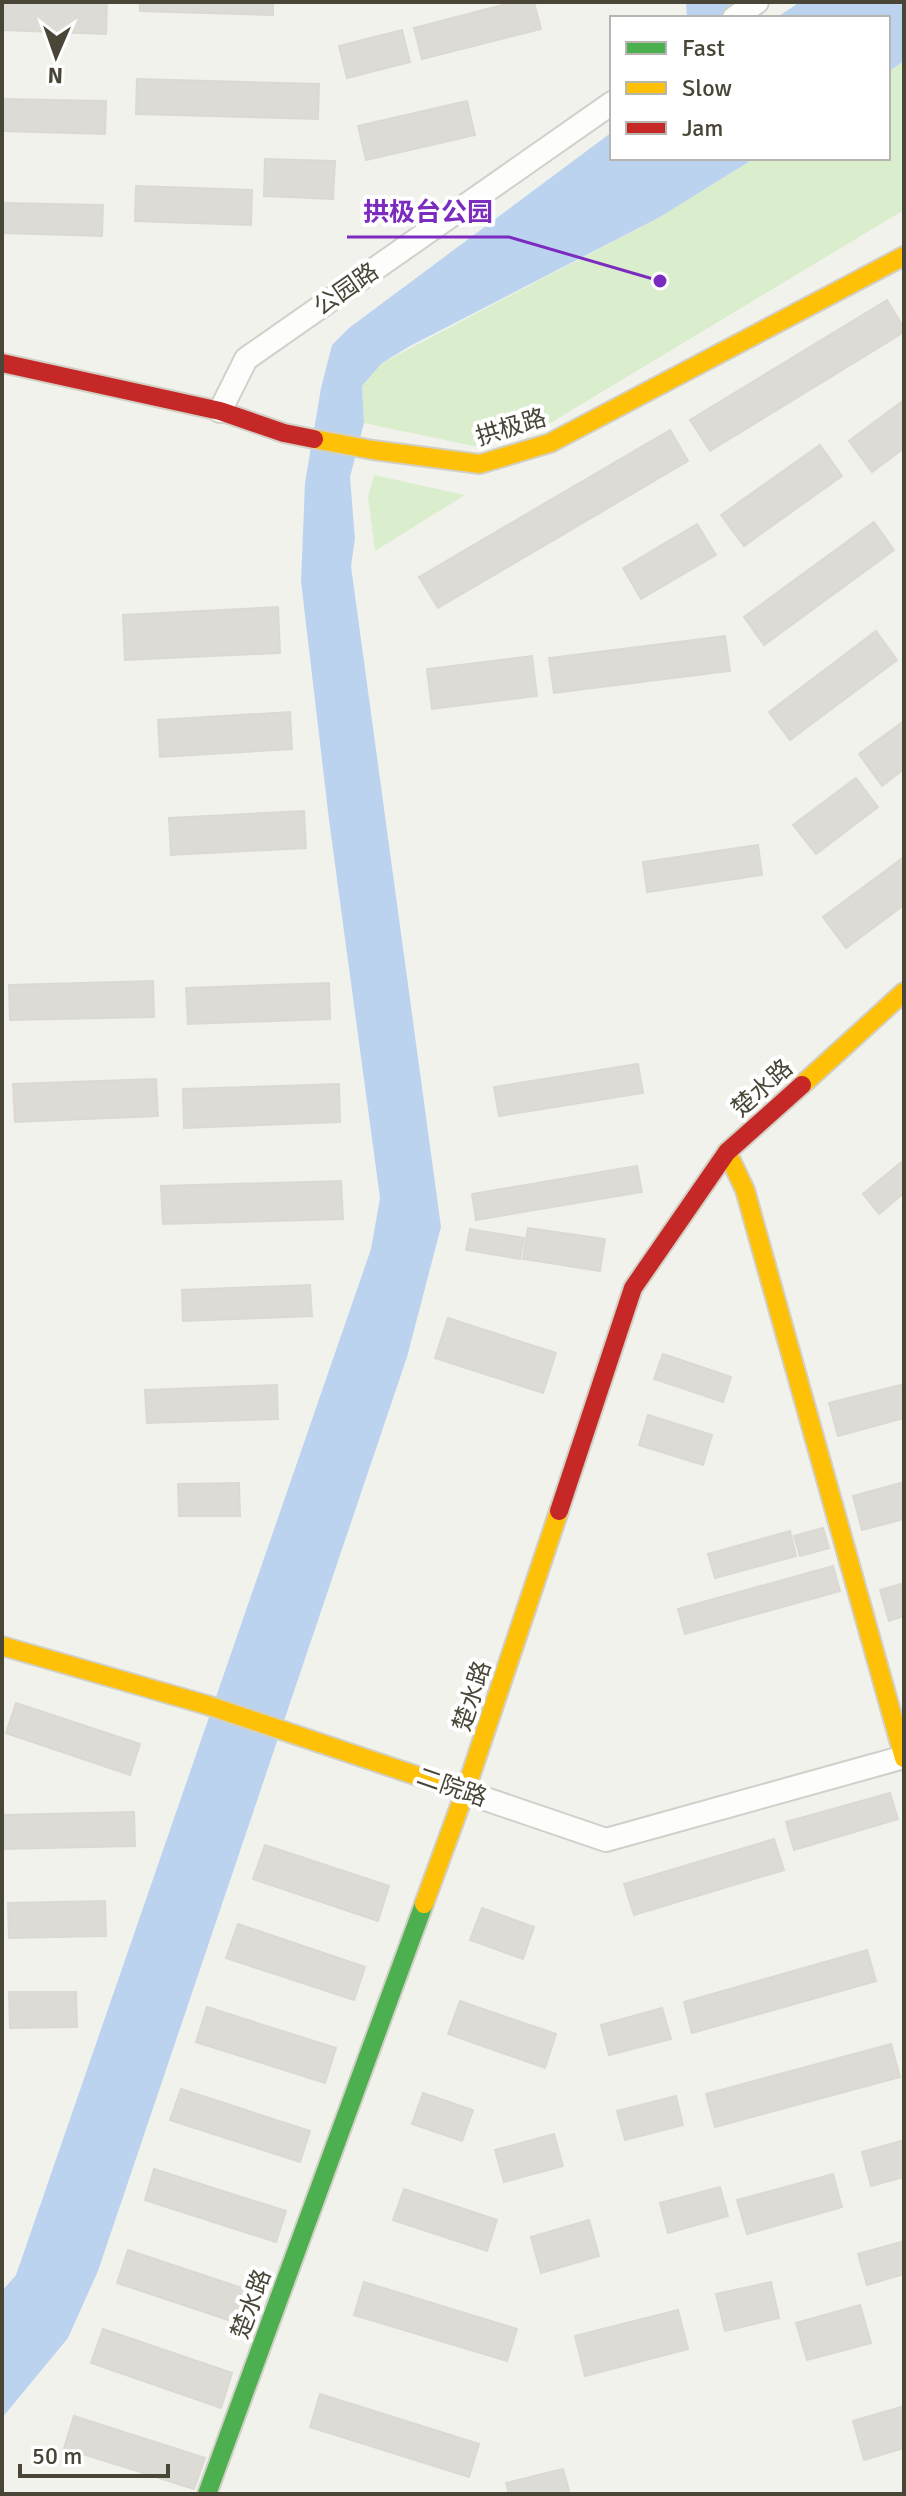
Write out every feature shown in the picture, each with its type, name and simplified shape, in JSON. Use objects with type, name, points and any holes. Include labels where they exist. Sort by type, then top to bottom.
[{"type":"street","name":"公园路","points":[[220,411],[246,359],[610,104]]},
{"type":"street","name":"拱极路","points":[[2,363],[220,411],[284,433],[373,450],[480,464],[550,443],[904,256]]},
{"type":"street","name":"楚水路","points":[[207,2494],[465,1792],[633,1288],[727,1152],[904,992]]},
{"type":"street","points":[[727,1152],[745,1190],[904,1757]]},
{"type":"street","name":"二院路","points":[[2,1646],[207,1705],[606,1840],[904,1757]]},
{"type":"green space","points":[[904,61],[904,210],[547,425],[478,447],[364,423],[362,386],[382,363],[660,217],[752,160],[890,160],[890,71]]},
{"type":"green space","points":[[374,475],[465,495],[375,551],[368,497]]},
{"type":"water","points":[[686,2],[728,2],[739,16],[687,16]]},
{"type":"water","points":[[800,2],[904,2],[904,61],[890,71],[890,16],[779,16]]},
{"type":"water","points":[[610,133],[610,160],[752,160],[660,217],[410,346],[382,363],[362,386],[364,423],[350,477],[355,539],[351,566],[441,1227],[407,1357],[98,2271],[68,2338],[2,2418],[2,2291],[16,2275],[371,1249],[380,1198],[329,820],[301,581],[305,483],[321,388],[332,345],[349,328]]},
{"type":"building","points":[[2,2],[107,2],[106,34],[2,30]]},
{"type":"building","points":[[140,2],[273,2],[273,15],[140,11]]},
{"type":"building","points":[[514,2],[534,2],[541,29],[422,59],[414,28]]},
{"type":"building","points":[[402,30],[410,62],[347,78],[339,46]]},
{"type":"building","points":[[137,79],[319,84],[318,119],[136,114]]},
{"type":"building","points":[[2,99],[106,101],[105,134],[2,131]]},
{"type":"building","points":[[467,101],[475,135],[366,160],[358,126]]},
{"type":"building","points":[[265,159],[335,161],[333,199],[264,196]]},
{"type":"building","points":[[136,186],[252,190],[251,225],[135,221]]},
{"type":"building","points":[[2,203],[103,205],[102,236],[2,233]]},
{"type":"building","points":[[887,300],[904,332],[710,451],[690,420]]},
{"type":"building","points":[[904,400],[904,448],[872,472],[849,441]]},
{"type":"building","points":[[670,430],[688,461],[438,608],[419,577]]},
{"type":"building","points":[[820,445],[842,476],[744,546],[721,515]]},
{"type":"building","points":[[874,522],[894,550],[764,645],[744,617]]},
{"type":"building","points":[[697,524],[716,555],[641,599],[623,568]]},
{"type":"building","points":[[278,607],[280,653],[125,660],[123,615]]},
{"type":"building","points":[[876,631],[897,660],[790,740],[769,712]]},
{"type":"building","points":[[725,636],[730,671],[554,693],[549,658]]},
{"type":"building","points":[[532,656],[537,696],[432,709],[427,669]]},
{"type":"building","points":[[290,712],[292,749],[160,757],[158,720]]},
{"type":"building","points":[[904,721],[904,769],[882,786],[859,754]]},
{"type":"building","points":[[856,778],[878,807],[816,854],[793,825]]},
{"type":"building","points":[[304,811],[306,848],[171,855],[169,818]]},
{"type":"building","points":[[758,845],[762,875],[647,892],[643,862]]},
{"type":"building","points":[[904,857],[904,905],[846,948],[823,917]]},
{"type":"building","points":[[153,981],[154,1017],[10,1020],[9,985]]},
{"type":"building","points":[[329,983],[330,1019],[188,1024],[186,988]]},
{"type":"building","points":[[638,1064],[643,1093],[499,1116],[494,1087]]},
{"type":"building","points":[[156,1079],[158,1116],[15,1122],[13,1084]]},
{"type":"building","points":[[339,1084],[340,1122],[184,1128],[183,1089]]},
{"type":"building","points":[[904,1160],[904,1193],[879,1214],[863,1194]]},
{"type":"building","points":[[637,1166],[642,1192],[476,1220],[472,1194]]},
{"type":"building","points":[[341,1181],[343,1219],[163,1224],[161,1186]]},
{"type":"building","points":[[528,1228],[605,1239],[600,1271],[523,1259]]},
{"type":"building","points":[[470,1229],[524,1238],[520,1259],[466,1250]]},
{"type":"building","points":[[310,1285],[312,1316],[183,1321],[182,1290]]},
{"type":"building","points":[[448,1318],[556,1353],[543,1393],[435,1358]]},
{"type":"building","points":[[663,1354],[731,1377],[723,1402],[654,1379]]},
{"type":"building","points":[[904,1384],[904,1418],[838,1436],[829,1403]]},
{"type":"building","points":[[277,1385],[278,1419],[147,1423],[145,1390]]},
{"type":"building","points":[[648,1415],[712,1435],[703,1465],[639,1445]]},
{"type":"building","points":[[904,1482],[904,1519],[862,1530],[853,1496]]},
{"type":"building","points":[[239,1483],[240,1516],[179,1516],[178,1484]]},
{"type":"building","points":[[823,1528],[829,1548],[800,1556],[794,1536]]},
{"type":"building","points":[[790,1531],[796,1556],[715,1578],[708,1554]]},
{"type":"building","points":[[833,1566],[840,1591],[685,1634],[678,1609]]},
{"type":"building","points":[[904,1583],[904,1616],[889,1621],[880,1590]]},
{"type":"building","points":[[16,1703],[140,1744],[130,1775],[6,1733]]},
{"type":"building","points":[[890,1793],[898,1819],[794,1850],[786,1822]]},
{"type":"building","points":[[134,1812],[135,1846],[2,1849],[2,1815]]},
{"type":"building","points":[[774,1839],[784,1870],[634,1915],[624,1884]]},
{"type":"building","points":[[265,1845],[389,1886],[378,1921],[253,1879]]},
{"type":"building","points":[[105,1901],[106,1936],[9,1938],[8,1903]]},
{"type":"building","points":[[482,1908],[534,1927],[523,1959],[470,1940]]},
{"type":"building","points":[[238,1924],[365,1967],[354,2000],[226,1958]]},
{"type":"building","points":[[867,1950],[876,1981],[692,2033],[684,2002]]},
{"type":"building","points":[[9,1992],[76,1992],[77,2027],[10,2028]]},
{"type":"building","points":[[460,2001],[556,2034],[545,2068],[448,2034]]},
{"type":"building","points":[[207,2007],[336,2048],[325,2083],[196,2042]]},
{"type":"building","points":[[662,2008],[671,2039],[609,2055],[601,2025]]},
{"type":"building","points":[[891,2044],[900,2077],[715,2127],[706,2094]]},
{"type":"building","points":[[181,2089],[310,2131],[300,2162],[170,2120]]},
{"type":"building","points":[[423,2093],[473,2110],[462,2141],[412,2124]]},
{"type":"building","points":[[676,2096],[683,2125],[625,2140],[617,2111]]},
{"type":"building","points":[[554,2134],[563,2166],[504,2182],[495,2150]]},
{"type":"building","points":[[904,2140],[904,2177],[871,2186],[862,2152]]},
{"type":"building","points":[[154,2169],[286,2211],[276,2242],[145,2200]]},
{"type":"building","points":[[833,2174],[842,2207],[747,2234],[737,2200]]},
{"type":"building","points":[[720,2187],[728,2216],[668,2233],[660,2203]]},
{"type":"building","points":[[404,2189],[497,2220],[487,2251],[393,2220]]},
{"type":"building","points":[[589,2220],[599,2256],[541,2273],[531,2237]]},
{"type":"building","points":[[904,2241],[904,2274],[867,2285],[858,2254]]},
{"type":"building","points":[[128,2250],[257,2293],[246,2326],[117,2283]]},
{"type":"building","points":[[364,2282],[517,2329],[507,2361],[354,2315]]},
{"type":"building","points":[[771,2282],[779,2318],[725,2331],[716,2294]]},
{"type":"building","points":[[860,2305],[871,2343],[807,2360],[796,2323]]},
{"type":"building","points":[[678,2310],[688,2349],[585,2376],[575,2336]]},
{"type":"building","points":[[103,2329],[232,2373],[221,2408],[91,2363]]},
{"type":"building","points":[[320,2394],[479,2444],[469,2477],[310,2427]]},
{"type":"building","points":[[904,2406],[904,2448],[864,2460],[853,2421]]},
{"type":"building","points":[[74,2416],[205,2458],[194,2489],[64,2448]]},
{"type":"building","points":[[563,2469],[570,2494],[509,2494],[506,2483]]},
{"type":"traffic: fast","points":[[207,2494],[424,1904]]},
{"type":"traffic: slow","points":[[314,439],[480,464],[550,443],[904,256]]},
{"type":"traffic: slow","points":[[802,1085],[904,992]]},
{"type":"traffic: slow","points":[[727,1152],[745,1190],[904,1758]]},
{"type":"traffic: slow","points":[[424,1904],[559,1511]]},
{"type":"traffic: slow","points":[[2,1646],[207,1705],[465,1792]]},
{"type":"traffic: jam","points":[[2,363],[220,411],[284,433],[314,439]]},
{"type":"traffic: jam","points":[[559,1511],[633,1288],[727,1152],[802,1085]]},
{"type":"place","name":"拱极台公园","points":[[660,281]]}]
